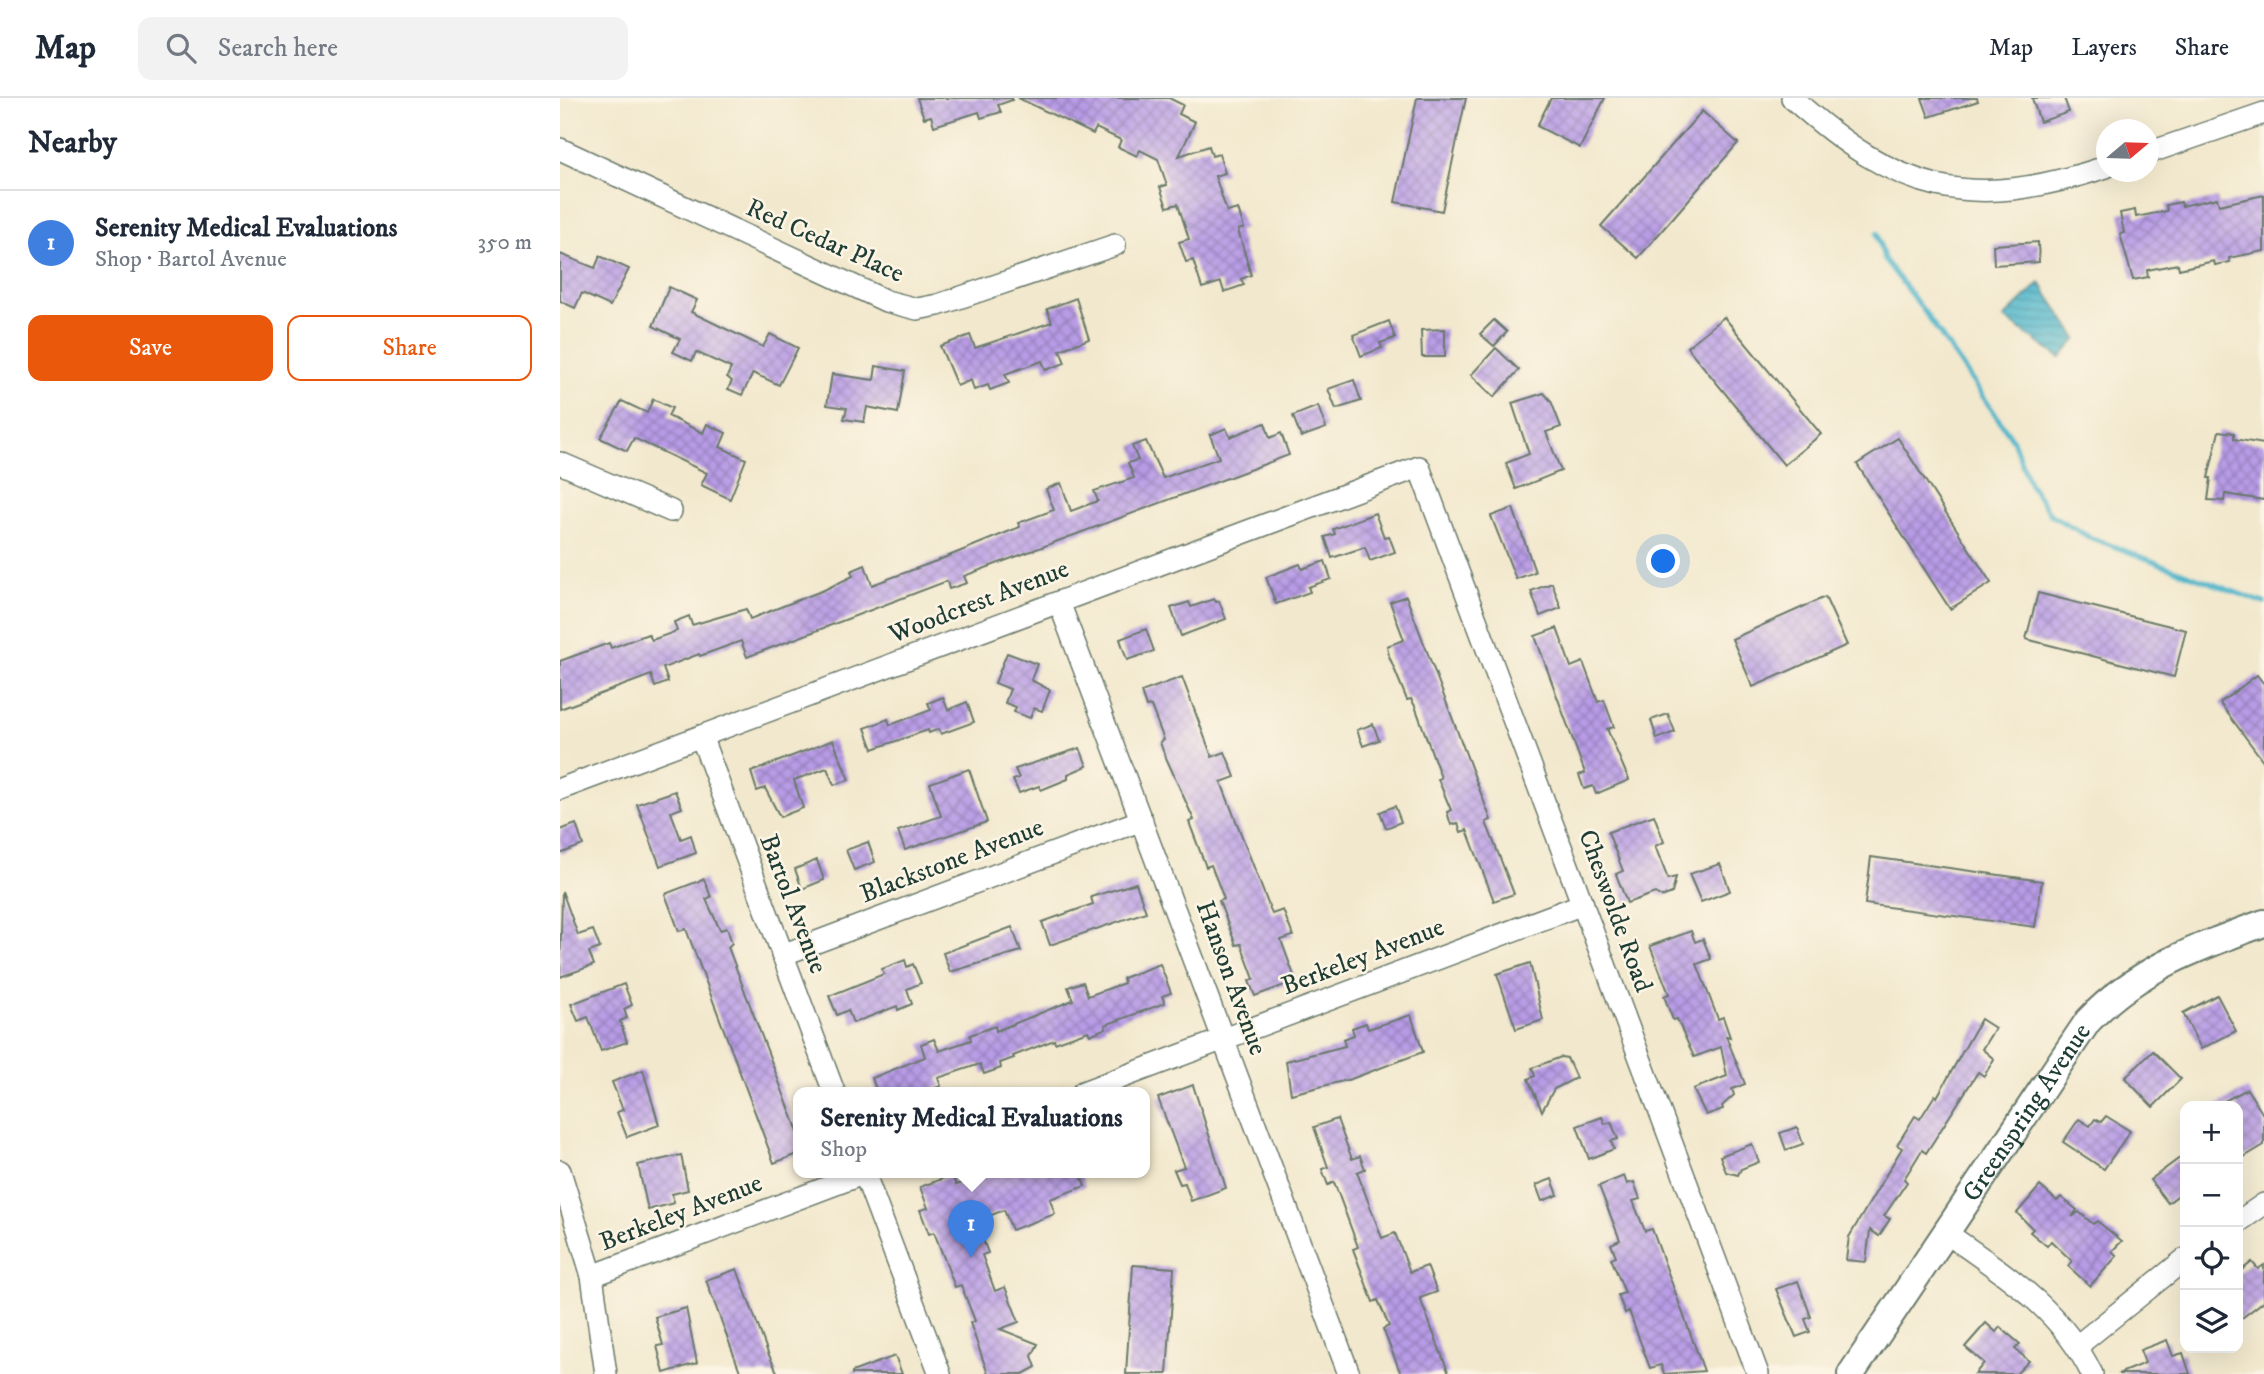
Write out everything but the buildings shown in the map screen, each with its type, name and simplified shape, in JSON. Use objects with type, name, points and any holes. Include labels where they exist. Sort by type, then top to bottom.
[{"type":"main road","name":"Greenspring Avenue","points":[[1851,1374],[2058,1062],[2111,996],[2178,954],[2264,923]]},
{"type":"street","points":[[1792,98],[1857,152],[1907,177],[1932,184],[1977,191],[2022,189],[2096,170]]},
{"type":"street","points":[[2159,149],[2264,113]]},
{"type":"street","name":"Red Cedar Place","points":[[560,149],[886,301],[917,309],[938,305],[1115,245]]},
{"type":"street","points":[[560,463],[671,511]]},
{"type":"street","name":"Woodcrest Avenue","points":[[560,789],[1419,467]]},
{"type":"street","name":"Cheswolde Road","points":[[1419,467],[1758,1374]]},
{"type":"street","name":"Hanson Avenue","points":[[1059,602],[1349,1374]]},
{"type":"street","name":"Bartol Avenue","points":[[701,736],[832,1087]]},
{"type":"street","name":"Blackstone Avenue","points":[[782,955],[1142,820]]},
{"type":"street","name":"Berkeley Avenue","points":[[1096,1087],[1583,904]]},
{"type":"street","points":[[560,1171],[592,1276],[606,1374]]},
{"type":"street","name":"Berkeley Avenue","points":[[592,1276],[852,1178]]},
{"type":"street","points":[[867,1178],[940,1374]]},
{"type":"street","points":[[2243,1219],[2264,1204]]},
{"type":"street","points":[[1945,1232],[2035,1297],[2059,1321],[2092,1374]]},
{"type":"street","points":[[2077,1346],[2180,1263]]},
{"type":"water","points":[[2040,283],[2077,339],[2060,358],[2004,318]]},
{"type":"waterway","points":[[1877,233],[1884,259],[1926,314],[2013,440],[2029,483],[2051,515],[2089,537],[2264,603]]},
{"type":"place","name":"Serenity Medical Evaluations","points":[[971,1258]]}]
